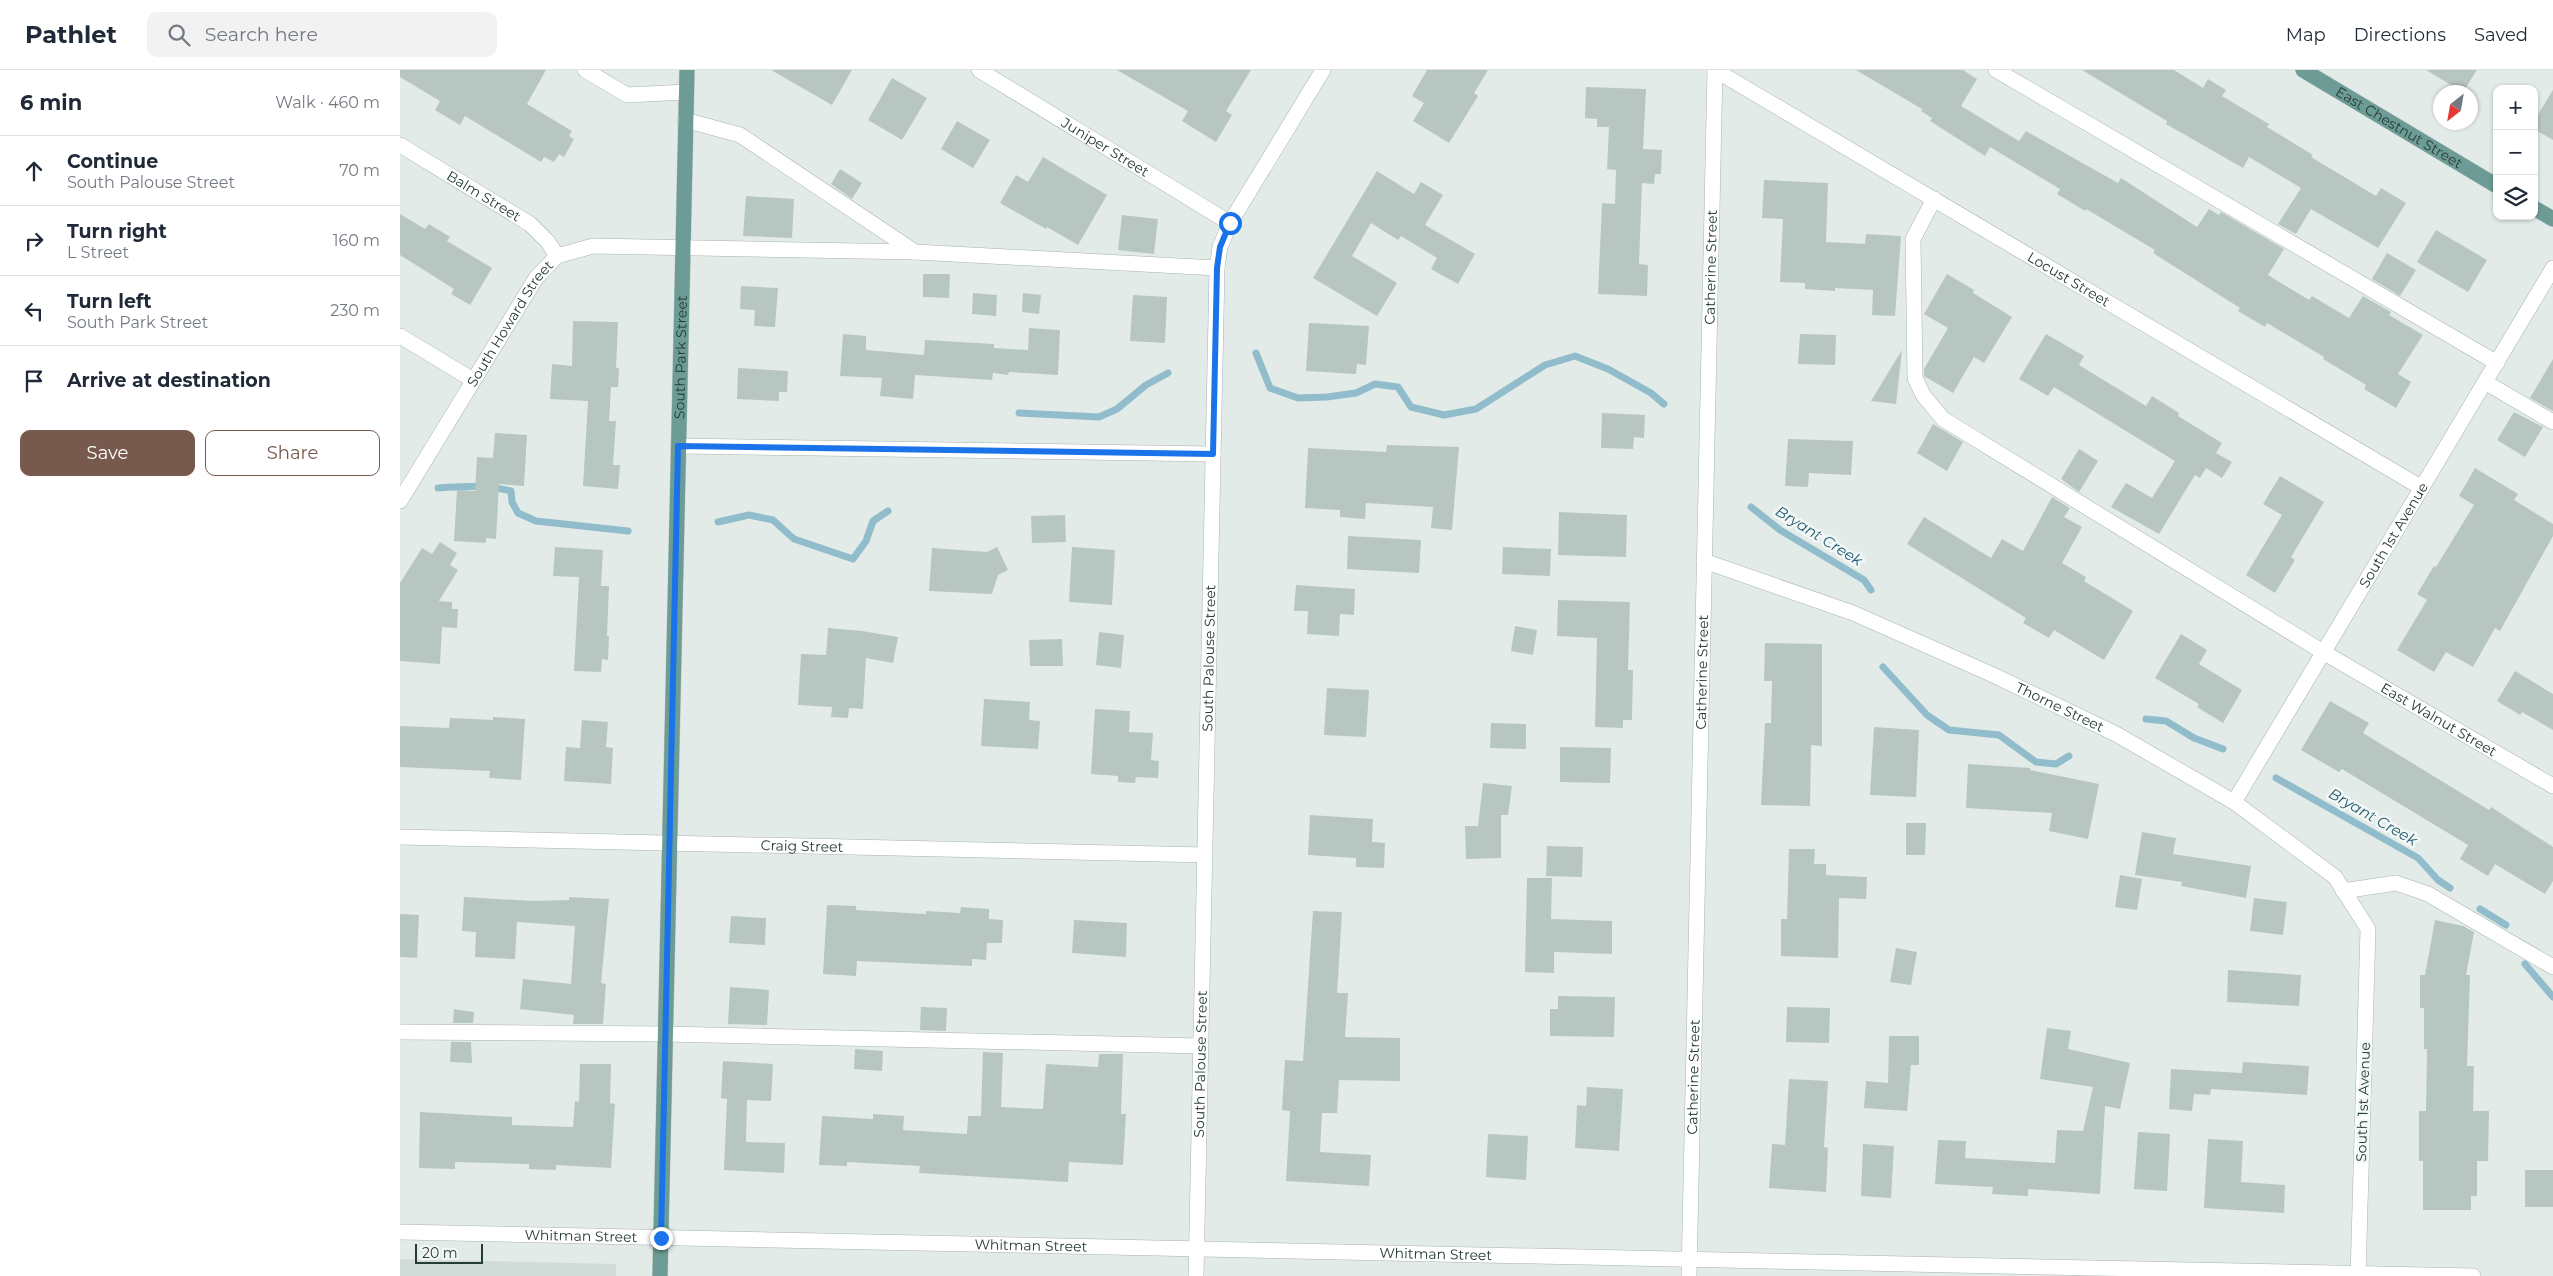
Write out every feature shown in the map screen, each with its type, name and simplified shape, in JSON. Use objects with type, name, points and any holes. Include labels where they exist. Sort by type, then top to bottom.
[{"type":"main road","name":"South Park Street","points":[[660,1276],[687,70]]},
{"type":"main road","name":"East Chestnut Street","points":[[2303,70],[2493,184]]},
{"type":"main road","points":[[2538,210],[2553,219]]},
{"type":"street","points":[[585,70],[627,95],[686,92]]},
{"type":"street","name":"Juniper Street","points":[[979,70],[1230,223]]},
{"type":"street","name":"Locust Street","points":[[1715,70],[2422,488]]},
{"type":"street","name":"Catherine Street","points":[[1689,1276],[1715,70]]},
{"type":"street","points":[[1996,70],[2497,363]]},
{"type":"street","name":"South Palouse Street","points":[[1196,1276],[1217,268],[1220,247],[1230,223],[1318,72]]},
{"type":"street","points":[[685,120],[740,136],[915,252]]},
{"type":"street","name":"Balm Street","points":[[400,145],[530,224],[548,242],[557,256]]},
{"type":"street","name":"East Walnut Street","points":[[1934,199],[1913,239],[1915,378],[1923,395],[1943,419],[2323,652],[2553,786]]},
{"type":"street","name":"South Howard Street","points":[[400,501],[536,278],[557,256],[593,246],[915,252],[1217,268]]},
{"type":"street","name":"South 1st Avenue","points":[[2234,802],[2553,268]]},
{"type":"street","points":[[400,336],[473,380]]},
{"type":"street","points":[[2485,382],[2553,422]]},
{"type":"street","points":[[678,446],[1213,454]]},
{"type":"street","name":"Thorne Street","points":[[1704,561],[1853,613],[1991,674],[2116,734],[2234,802],[2335,877],[2368,929]]},
{"type":"street","name":"Craig Street","points":[[400,837],[1205,855]]},
{"type":"street","points":[[2344,891],[2396,884],[2428,894],[2553,967]]},
{"type":"street","name":"South 1st Avenue","points":[[2358,1275],[2368,929]]},
{"type":"street","points":[[400,1032],[666,1034],[1201,1046]]},
{"type":"street","name":"Whitman Street","points":[[400,1232],[2472,1276]]},
{"type":"shaded area","points":[[400,1259],[616,1264],[616,1276],[400,1276]]},
{"type":"building","points":[[400,70],[546,70],[527,104],[572,131],[569,136],[574,139],[564,157],[559,154],[554,162],[544,157],[541,162],[465,116],[460,125],[435,110],[440,101],[400,77]]},
{"type":"building","points":[[771,70],[852,70],[832,105]]},
{"type":"building","points":[[1117,70],[1251,70],[1226,111],[1232,115],[1216,142],[1182,121],[1188,111]]},
{"type":"building","points":[[1427,70],[1488,70],[1474,93],[1478,96],[1449,143],[1413,121],[1424,103],[1412,96]]},
{"type":"building","points":[[1856,70],[1963,70],[1977,79],[1961,106],[2019,141],[2026,131],[2118,183],[2121,178],[2197,227],[2209,209],[2219,215],[2221,212],[2284,249],[2268,275],[2309,300],[2312,296],[2349,318],[2363,296],[2391,312],[2389,315],[2423,335],[2398,374],[2411,382],[2396,408],[2364,389],[2366,385],[2323,359],[2324,357],[2267,323],[2265,327],[2238,311],[2240,308],[2153,253],[2155,250],[2057,194],[2060,189],[1990,147],[1985,156],[1930,121],[1932,118],[1921,111],[1922,109]]},
{"type":"building","points":[[2082,70],[2174,70],[2203,88],[2208,79],[2226,90],[2222,96],[2269,124],[2267,127],[2313,155],[2311,157],[2376,196],[2381,188],[2406,203],[2378,248],[2311,209],[2296,234],[2278,224],[2301,188],[2249,157],[2243,168],[2166,124],[2167,121]]},
{"type":"building","points":[[2426,70],[2477,70],[2467,85],[2451,85]]},
{"type":"building","points":[[892,78],[927,98],[902,140],[868,120]]},
{"type":"building","points":[[1586,87],[1646,89],[1643,149],[1662,150],[1661,174],[1655,174],[1654,184],[1642,183],[1639,264],[1648,265],[1647,296],[1598,294],[1602,203],[1615,204],[1616,170],[1607,169],[1609,127],[1597,127],[1597,119],[1585,118]]},
{"type":"building","points":[[2553,90],[2553,140],[2538,131],[2538,114]]},
{"type":"building","points":[[957,121],[990,140],[973,168],[941,149]]},
{"type":"building","points":[[1043,157],[1107,195],[1078,245],[1000,203],[1016,175],[1028,182]]},
{"type":"building","points":[[840,169],[862,183],[852,199],[831,184]]},
{"type":"building","points":[[1377,171],[1414,194],[1421,182],[1443,195],[1425,225],[1475,254],[1458,284],[1431,269],[1437,258],[1401,236],[1398,240],[1371,223],[1352,256],[1397,283],[1377,316],[1313,278]]},
{"type":"building","points":[[1764,180],[1828,183],[1826,242],[1865,244],[1866,234],[1901,236],[1895,316],[1872,315],[1873,290],[1835,288],[1835,291],[1805,289],[1805,283],[1780,282],[1783,219],[1762,218]]},
{"type":"building","points":[[746,196],[794,199],[792,238],[743,236]]},
{"type":"building","points":[[400,214],[425,229],[429,224],[450,237],[447,241],[492,268],[470,305],[451,294],[454,289],[400,255]]},
{"type":"building","points":[[1122,215],[1158,219],[1154,254],[1118,250]]},
{"type":"building","points":[[2436,230],[2487,260],[2468,292],[2417,262]]},
{"type":"building","points":[[2387,253],[2416,270],[2400,296],[2372,279]]},
{"type":"building","points":[[923,274],[950,274],[949,298],[923,297]]},
{"type":"building","points":[[1947,274],[1974,290],[1973,293],[2012,317],[1984,363],[1974,357],[1953,393],[1924,376],[1924,369],[1948,328],[1924,314]]},
{"type":"building","points":[[741,286],[778,288],[775,327],[754,326],[755,310],[740,309]]},
{"type":"building","points":[[973,293],[997,295],[996,316],[972,314]]},
{"type":"building","points":[[1023,293],[1041,295],[1039,314],[1022,312]]},
{"type":"building","points":[[1133,295],[1167,297],[1165,343],[1130,341]]},
{"type":"building","points":[[573,321],[618,322],[616,368],[619,368],[618,387],[611,387],[609,421],[616,421],[613,465],[620,465],[618,489],[583,486],[588,401],[550,399],[552,364],[572,366]]},
{"type":"building","points":[[1309,323],[1369,326],[1366,365],[1357,364],[1356,374],[1306,371]]},
{"type":"building","points":[[1029,328],[1060,330],[1058,375],[1009,372],[1008,375],[993,373],[992,380],[915,375],[913,399],[880,396],[882,378],[840,376],[843,334],[866,336],[866,350],[924,355],[925,340],[994,344],[994,348],[1028,350]]},
{"type":"building","points":[[1800,334],[1836,335],[1835,365],[1798,364]]},
{"type":"building","points":[[2046,334],[2084,356],[2079,365],[2146,406],[2152,396],[2179,413],[2178,416],[2222,443],[2216,453],[2232,462],[2222,478],[2206,468],[2200,478],[2195,475],[2159,534],[2111,507],[2126,483],[2152,498],[2175,461],[2054,387],[2048,396],[2019,379]]},
{"type":"building","points":[[1902,350],[1896,404],[1871,401]]},
{"type":"building","points":[[2553,359],[2553,411],[2530,398]]},
{"type":"building","points":[[738,368],[788,371],[787,392],[779,392],[779,401],[737,399]]},
{"type":"building","points":[[2514,412],[2543,427],[2525,457],[2497,440]]},
{"type":"building","points":[[1602,413],[1645,415],[1644,438],[1634,437],[1633,449],[1601,448]]},
{"type":"building","points":[[1933,424],[1963,442],[1947,471],[1917,453]]},
{"type":"building","points":[[495,433],[527,435],[524,486],[499,484],[496,539],[486,538],[486,543],[454,541],[457,490],[475,491],[477,457],[493,458]]},
{"type":"building","points":[[1788,439],[1853,441],[1851,475],[1809,473],[1808,487],[1785,486]]},
{"type":"building","points":[[1387,445],[1459,447],[1452,530],[1431,528],[1433,507],[1366,503],[1365,519],[1340,517],[1340,510],[1305,508],[1308,448],[1386,452]]},
{"type":"building","points":[[2079,449],[2098,461],[2079,492],[2061,479]]},
{"type":"building","points":[[2475,468],[2518,494],[2514,500],[2553,524],[2553,536],[2500,631],[2495,628],[2473,667],[2446,652],[2434,672],[2397,650],[2427,600],[2417,594],[2474,505],[2459,496]]},
{"type":"building","points":[[2280,476],[2324,502],[2291,557],[2295,560],[2275,593],[2246,575],[2282,515],[2263,504]]},
{"type":"building","points":[[2052,497],[2070,508],[2064,517],[2082,527],[2062,563],[2086,577],[2084,581],[2133,611],[2104,660],[2054,630],[2049,638],[2023,623],[2026,618],[1907,544],[1924,517],[1991,558],[2002,539],[2023,551]]},
{"type":"building","points":[[1559,512],[1627,515],[1626,557],[1558,555]]},
{"type":"building","points":[[1065,515],[1066,542],[1032,543],[1031,516]]},
{"type":"building","points":[[1348,536],[1421,540],[1419,573],[1347,569]]},
{"type":"building","points":[[440,542],[457,553],[450,565],[458,570],[439,601],[452,602],[452,609],[458,609],[457,628],[442,627],[440,664],[400,661],[400,583],[422,548],[432,554]]},
{"type":"building","points":[[555,547],[603,550],[601,586],[609,586],[607,636],[609,636],[608,660],[602,659],[601,672],[574,671],[579,577],[553,576]]},
{"type":"building","points":[[997,547],[1008,570],[998,575],[992,594],[929,591],[932,548],[987,552]]},
{"type":"building","points":[[1072,547],[1115,550],[1112,605],[1069,602]]},
{"type":"building","points":[[1503,547],[1551,549],[1550,576],[1502,574]]},
{"type":"building","points":[[1296,585],[1355,589],[1354,615],[1340,614],[1339,636],[1307,634],[1308,611],[1294,611]]},
{"type":"building","points":[[1558,600],[1630,602],[1628,670],[1633,670],[1632,720],[1623,720],[1623,728],[1595,727],[1597,638],[1557,636]]},
{"type":"building","points":[[1515,626],[1537,630],[1533,655],[1511,651]]},
{"type":"building","points":[[828,628],[898,637],[893,663],[866,658],[863,709],[849,708],[848,718],[831,717],[832,707],[798,705],[801,654],[826,655]]},
{"type":"building","points":[[1099,632],[1124,635],[1121,668],[1096,665]]},
{"type":"building","points":[[2181,634],[2207,650],[2199,664],[2242,690],[2223,723],[2197,707],[2199,704],[2155,678]]},
{"type":"building","points":[[1062,639],[1063,666],[1030,666],[1029,640]]},
{"type":"building","points":[[1765,643],[1822,644],[1822,746],[1811,745],[1810,806],[1761,805],[1765,723],[1771,723],[1772,681],[1764,681]]},
{"type":"building","points":[[2515,671],[2553,694],[2553,730],[2522,712],[2520,715],[2497,701]]},
{"type":"building","points":[[1327,688],[1369,690],[1366,737],[1324,735]]},
{"type":"building","points":[[984,699],[1030,702],[1029,720],[1040,721],[1038,749],[981,746]]},
{"type":"building","points":[[2330,701],[2369,723],[2363,733],[2489,810],[2491,807],[2553,847],[2553,881],[2545,894],[2495,864],[2488,876],[2460,859],[2468,845],[2342,769],[2339,772],[2301,750]]},
{"type":"building","points":[[1095,709],[1130,711],[1129,732],[1153,733],[1151,760],[1159,761],[1158,778],[1136,777],[1135,783],[1118,782],[1118,776],[1091,774]]},
{"type":"building","points":[[493,717],[525,719],[521,780],[489,778],[490,771],[400,767],[400,726],[449,728],[450,718],[493,720]]},
{"type":"building","points":[[582,720],[608,722],[606,747],[613,748],[611,784],[564,781],[566,747],[580,748]]},
{"type":"building","points":[[1491,723],[1526,724],[1526,749],[1490,748]]},
{"type":"building","points":[[1874,727],[1919,730],[1916,797],[1870,795]]},
{"type":"building","points":[[1560,747],[1611,748],[1610,783],[1560,782]]},
{"type":"building","points":[[1968,764],[2030,768],[2030,770],[2099,784],[2088,839],[2049,831],[2052,813],[1966,808]]},
{"type":"building","points":[[1483,783],[1512,786],[1508,815],[1501,815],[1501,858],[1466,859],[1465,826],[1478,826]]},
{"type":"building","points":[[1310,815],[1373,819],[1372,842],[1385,843],[1384,868],[1356,867],[1356,858],[1308,855]]},
{"type":"building","points":[[1906,823],[1926,823],[1925,855],[1906,855]]},
{"type":"building","points":[[2142,832],[2176,838],[2173,854],[2251,866],[2246,898],[2181,886],[2182,882],[2135,875]]},
{"type":"building","points":[[1547,846],[1583,847],[1582,877],[1546,876]]},
{"type":"building","points":[[1789,849],[1815,849],[1814,864],[1826,864],[1826,875],[1867,877],[1866,899],[1839,898],[1838,958],[1781,956],[1781,919],[1787,919]]},
{"type":"building","points":[[2120,875],[2142,879],[2137,910],[2115,907]]},
{"type":"building","points":[[1527,878],[1552,878],[1551,919],[1612,921],[1612,954],[1554,952],[1554,973],[1525,972]]},
{"type":"building","points":[[464,897],[534,901],[569,900],[569,897],[609,899],[601,983],[606,984],[603,1024],[573,1024],[574,1015],[520,1009],[523,979],[571,984],[575,926],[517,922],[515,959],[475,957],[476,932],[462,931]]},
{"type":"building","points":[[2254,898],[2287,902],[2283,935],[2250,931]]},
{"type":"building","points":[[827,905],[856,906],[856,910],[926,914],[926,911],[960,913],[961,907],[989,909],[989,919],[1003,920],[1002,943],[987,943],[986,960],[972,959],[972,966],[857,961],[856,976],[823,974]]},
{"type":"building","points":[[1313,911],[1342,912],[1337,993],[1348,993],[1345,1037],[1400,1038],[1400,1081],[1339,1080],[1337,1113],[1322,1113],[1320,1152],[1371,1155],[1369,1186],[1286,1181],[1290,1111],[1282,1110],[1285,1060],[1303,1061]]},
{"type":"building","points":[[400,914],[419,915],[417,958],[400,957]]},
{"type":"building","points":[[731,916],[766,918],[765,945],[729,943]]},
{"type":"building","points":[[1074,920],[1127,923],[1126,957],[1072,953]]},
{"type":"building","points":[[2435,920],[2463,926],[2474,932],[2466,975],[2470,975],[2467,1066],[2474,1066],[2473,1111],[2489,1111],[2488,1161],[2477,1161],[2477,1196],[2471,1196],[2471,1210],[2423,1210],[2423,1161],[2419,1161],[2419,1111],[2426,1111],[2427,1049],[2424,1049],[2424,1008],[2420,1008],[2420,975],[2425,975]]},
{"type":"building","points":[[1896,948],[1917,952],[1911,985],[1890,982]]},
{"type":"building","points":[[2228,970],[2301,975],[2299,1006],[2227,1002]]},
{"type":"building","points":[[730,987],[769,990],[767,1025],[728,1024]]},
{"type":"building","points":[[1558,996],[1615,997],[1614,1037],[1550,1036],[1550,1009],[1558,1009]]},
{"type":"building","points":[[921,1007],[947,1008],[946,1031],[920,1030]]},
{"type":"building","points":[[1787,1007],[1830,1008],[1829,1043],[1786,1042]]},
{"type":"building","points":[[454,1009],[474,1012],[473,1023],[453,1023]]},
{"type":"building","points":[[2047,1028],[2071,1031],[2068,1049],[2130,1063],[2120,1109],[2105,1106],[2100,1194],[2028,1189],[2028,1196],[1992,1194],[1993,1187],[1935,1184],[1938,1140],[1966,1141],[1965,1158],[2055,1163],[2057,1130],[2083,1131],[2093,1087],[2040,1079]]},
{"type":"building","points":[[1889,1036],[1919,1036],[1919,1065],[1911,1065],[1907,1111],[1864,1108],[1866,1081],[1888,1083]]},
{"type":"building","points":[[451,1042],[471,1042],[472,1063],[450,1062]]},
{"type":"building","points":[[855,1049],[883,1051],[882,1071],[854,1069]]},
{"type":"building","points":[[983,1052],[1003,1053],[1001,1107],[1043,1109],[1046,1064],[1098,1067],[1099,1054],[1123,1054],[1121,1114],[1126,1114],[1123,1165],[1069,1162],[1068,1182],[919,1173],[920,1166],[847,1162],[847,1166],[819,1165],[822,1116],[873,1119],[873,1114],[904,1116],[903,1130],[967,1134],[968,1116],[981,1116]]},
{"type":"building","points":[[723,1061],[773,1064],[771,1101],[747,1100],[746,1142],[785,1143],[784,1173],[724,1170],[727,1099],[721,1098]]},
{"type":"building","points":[[2243,1062],[2309,1066],[2307,1095],[2211,1089],[2210,1095],[2194,1094],[2192,1111],[2169,1109],[2171,1069],[2242,1073]]},
{"type":"building","points":[[580,1064],[611,1064],[610,1103],[615,1104],[611,1168],[556,1165],[556,1170],[529,1169],[529,1164],[455,1162],[455,1169],[419,1168],[420,1112],[512,1117],[512,1125],[573,1127],[575,1101],[579,1102]]},
{"type":"building","points":[[1789,1079],[1828,1081],[1824,1147],[1828,1148],[1826,1192],[1769,1188],[1772,1144],[1785,1145]]},
{"type":"building","points":[[1587,1087],[1623,1089],[1619,1151],[1575,1148],[1577,1105],[1586,1106]]},
{"type":"building","points":[[2138,1132],[2170,1134],[2167,1191],[2134,1189]]},
{"type":"building","points":[[1488,1134],[1528,1136],[1526,1180],[1486,1177]]},
{"type":"building","points":[[2208,1139],[2243,1141],[2241,1182],[2285,1185],[2284,1213],[2204,1208]]},
{"type":"building","points":[[1863,1144],[1894,1146],[1891,1198],[1861,1196]]},
{"type":"building","points":[[2525,1170],[2553,1170],[2553,1207],[2525,1207]]},
{"type":"waterway","name":"Bryant Creek","points":[[1256,353],[1270,388],[1298,398],[1356,393],[1375,384],[1398,387],[1411,407],[1444,415],[1476,409],[1545,365],[1575,356],[1608,369],[1651,393],[1664,404]]},
{"type":"waterway","name":"Bryant Creek","points":[[1019,413],[1099,417],[1117,409],[1146,385],[1168,373]]},
{"type":"waterway","name":"Bryant Creek","points":[[438,488],[475,487],[511,491],[512,502],[518,513],[536,521],[628,531]]},
{"type":"waterway","name":"Bryant Creek","points":[[1751,507],[1780,530],[1864,580],[1871,590]]},
{"type":"waterway","name":"Bryant Creek","points":[[718,522],[749,515],[773,520],[794,539],[853,559],[866,541],[873,521],[888,511]]},
{"type":"waterway","name":"Bryant Creek","points":[[1883,667],[1927,715],[1949,730],[1999,735],[2036,762],[2056,764],[2069,756]]},
{"type":"waterway","name":"Bryant Creek","points":[[2146,719],[2166,721],[2194,738],[2223,749]]},
{"type":"waterway","name":"Bryant Creek","points":[[2276,778],[2418,858],[2438,880],[2450,888]]},
{"type":"waterway","name":"Bryant Creek","points":[[2480,909],[2506,925]]},
{"type":"waterway","name":"Bryant Creek","points":[[2525,964],[2553,997]]},
{"type":"route","points":[[661,1238],[678,446],[1213,454],[1217,268],[1220,247],[1230,223]]}]
